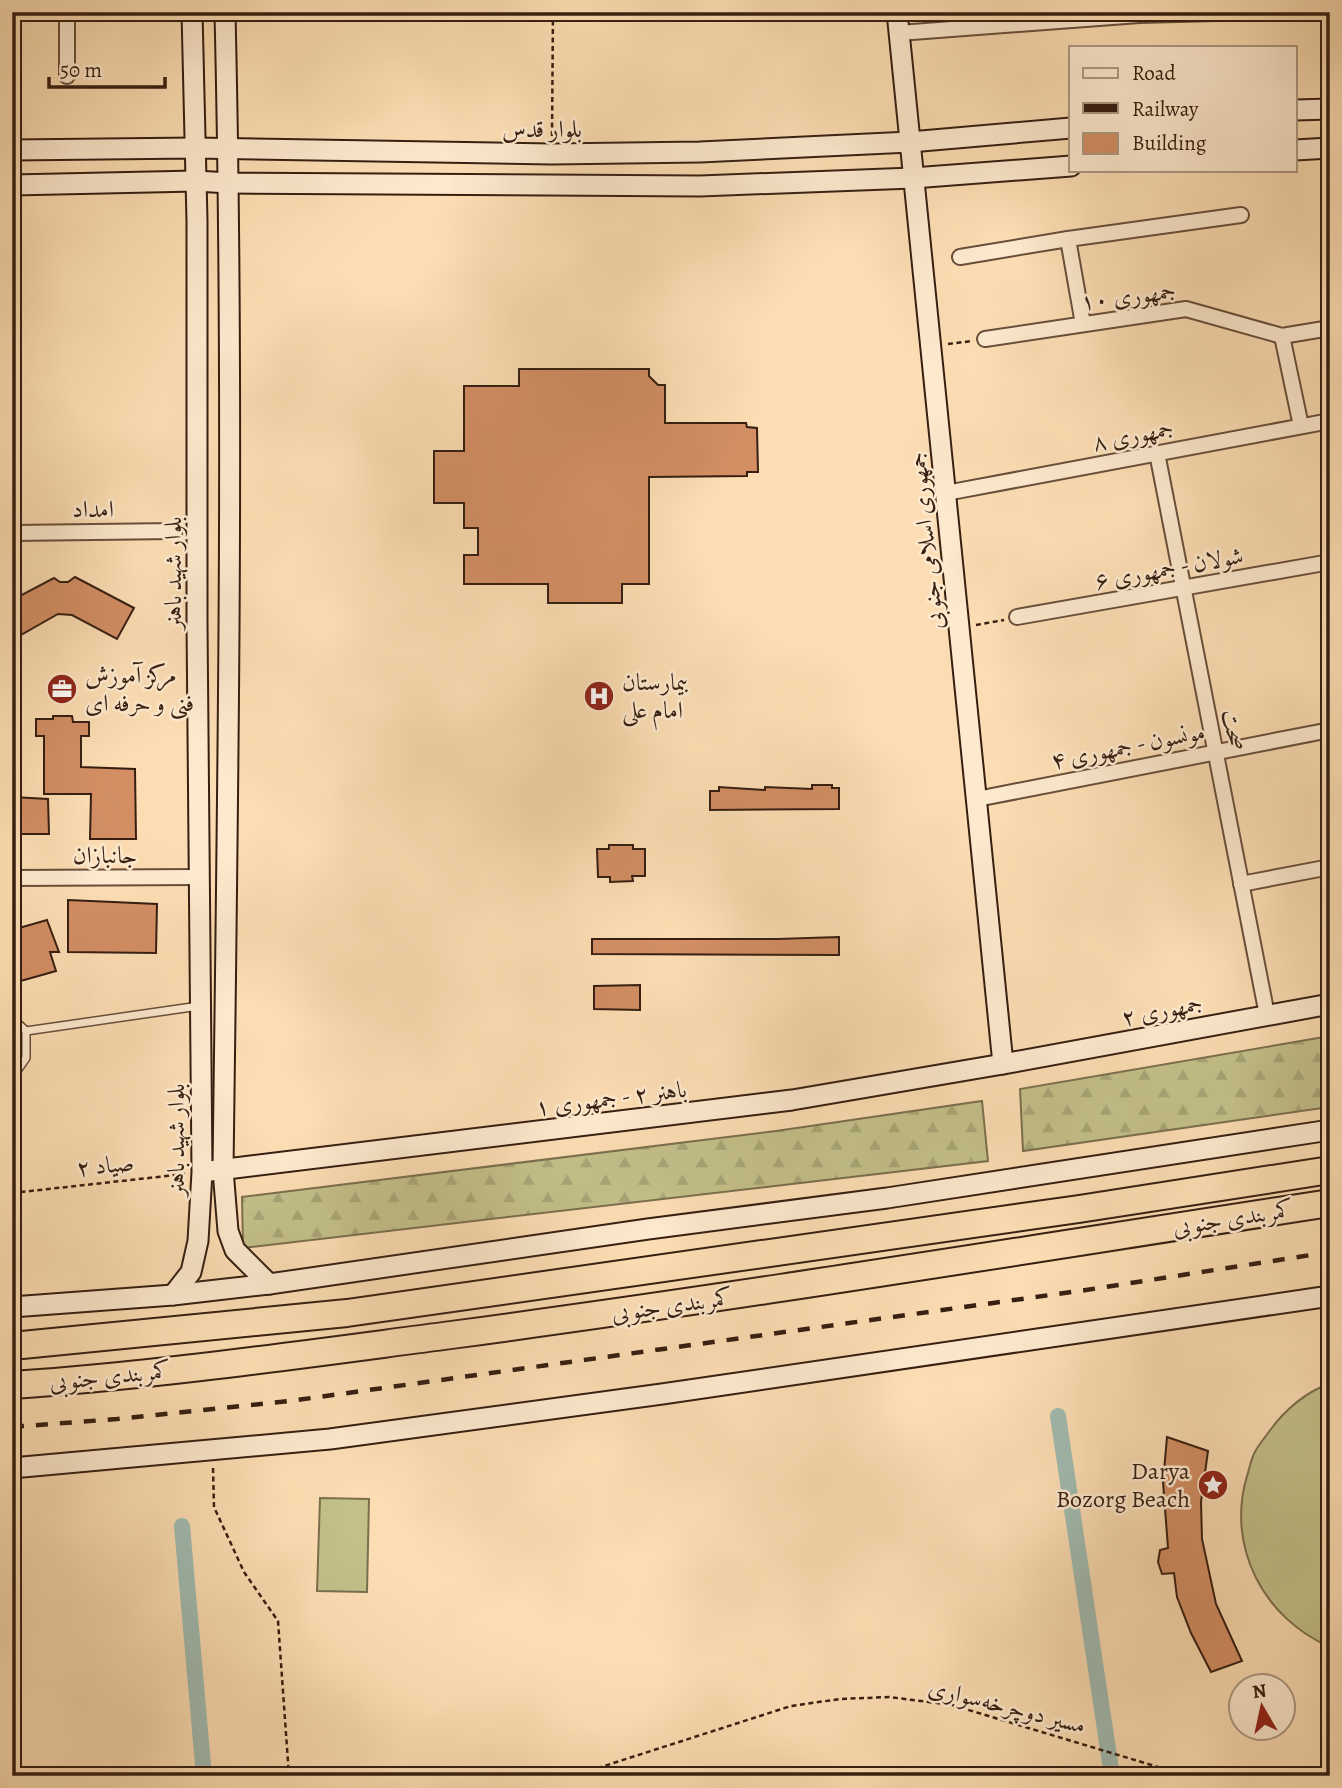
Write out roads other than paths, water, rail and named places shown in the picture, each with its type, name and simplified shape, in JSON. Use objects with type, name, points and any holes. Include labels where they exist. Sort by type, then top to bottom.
[{"type":"highway","name":"کمربندی جنوبی","points":[[12,1346],[347,1313],[1079,1209],[1330,1170]]},
{"type":"highway","name":"کمربندی جنوبی","points":[[12,1385],[96,1379],[255,1361],[674,1305],[1330,1203]]},
{"type":"main road","name":"بلوار شهید باهنر","points":[[173,1295],[191,1272],[198,1241],[202,1172],[198,877],[196,181],[192,12]]},
{"type":"main road","name":"بلوار شهید باهنر","points":[[225,12],[229,183],[229,664],[223,1170],[231,1241],[245,1263],[269,1284]]},
{"type":"main road","name":"جمهوری اسلامی جنوبی","points":[[897,12],[1003,1064]]},
{"type":"main road","points":[[1296,110],[1330,108]]},
{"type":"main road","name":"بلوار قدس","points":[[12,150],[195,148],[552,154],[700,152],[910,142],[1069,128]]},
{"type":"main road","points":[[1296,150],[1330,148]]},
{"type":"main road","points":[[700,152],[700,186]]},
{"type":"main road","points":[[12,185],[196,181],[700,186],[914,178],[1069,166]]},
{"type":"main road","name":"جمهوری ۲","points":[[1003,1064],[1330,1004]]},
{"type":"main road","name":"باهنر ۲ - جمهوری ۱","points":[[202,1172],[792,1100],[1003,1064]]},
{"type":"main road","points":[[12,1307],[173,1295],[269,1284],[648,1229],[887,1198],[1330,1130]]},
{"type":"main road","points":[[12,1468],[330,1439],[1330,1296]]},
{"type":"street","points":[[67,12],[67,76]]},
{"type":"street","points":[[899,33],[1139,14],[1257,12]]},
{"type":"street","points":[[960,257],[1241,215]]},
{"type":"street","points":[[1068,239],[1083,324]]},
{"type":"street","name":"جمهوری ۱۰","points":[[985,339],[1186,309],[1282,336],[1330,328]]},
{"type":"street","points":[[1282,336],[1301,426]]},
{"type":"street","name":"جمهوری ۸","points":[[946,493],[1330,421]]},
{"type":"street","name":"صحت","points":[[1157,453],[1267,1015]]},
{"type":"street","name":"امداد","points":[[12,533],[175,531]]},
{"type":"street","name":"شولان - جمهوری ۶","points":[[1017,617],[1330,562]]},
{"type":"street","name":"مونسون - جمهوری ۴","points":[[976,799],[1330,730]]},
{"type":"street","points":[[1241,884],[1330,867]]},
{"type":"street","name":"جانبازان","points":[[12,878],[198,877]]},
{"type":"lane","points":[[26,1031],[200,1006]]},
{"type":"lane","points":[[12,1018],[26,1031],[26,1058],[12,1078]]},
{"type":"waterway","points":[[1058,1416],[1112,1776]]},
{"type":"waterway","points":[[182,1526],[204,1776]]},
{"type":"railway","points":[[12,1427],[290,1401],[1086,1290],[1330,1252]]},
{"type":"place","name":"مرکز آموزش فنی و حرفه ای","points":[[62,689]]},
{"type":"place","name":"بیمارستان امام علی","points":[[599,696]]},
{"type":"place","name":"Darya Bozorg Beach","points":[[1213,1485]]}]
